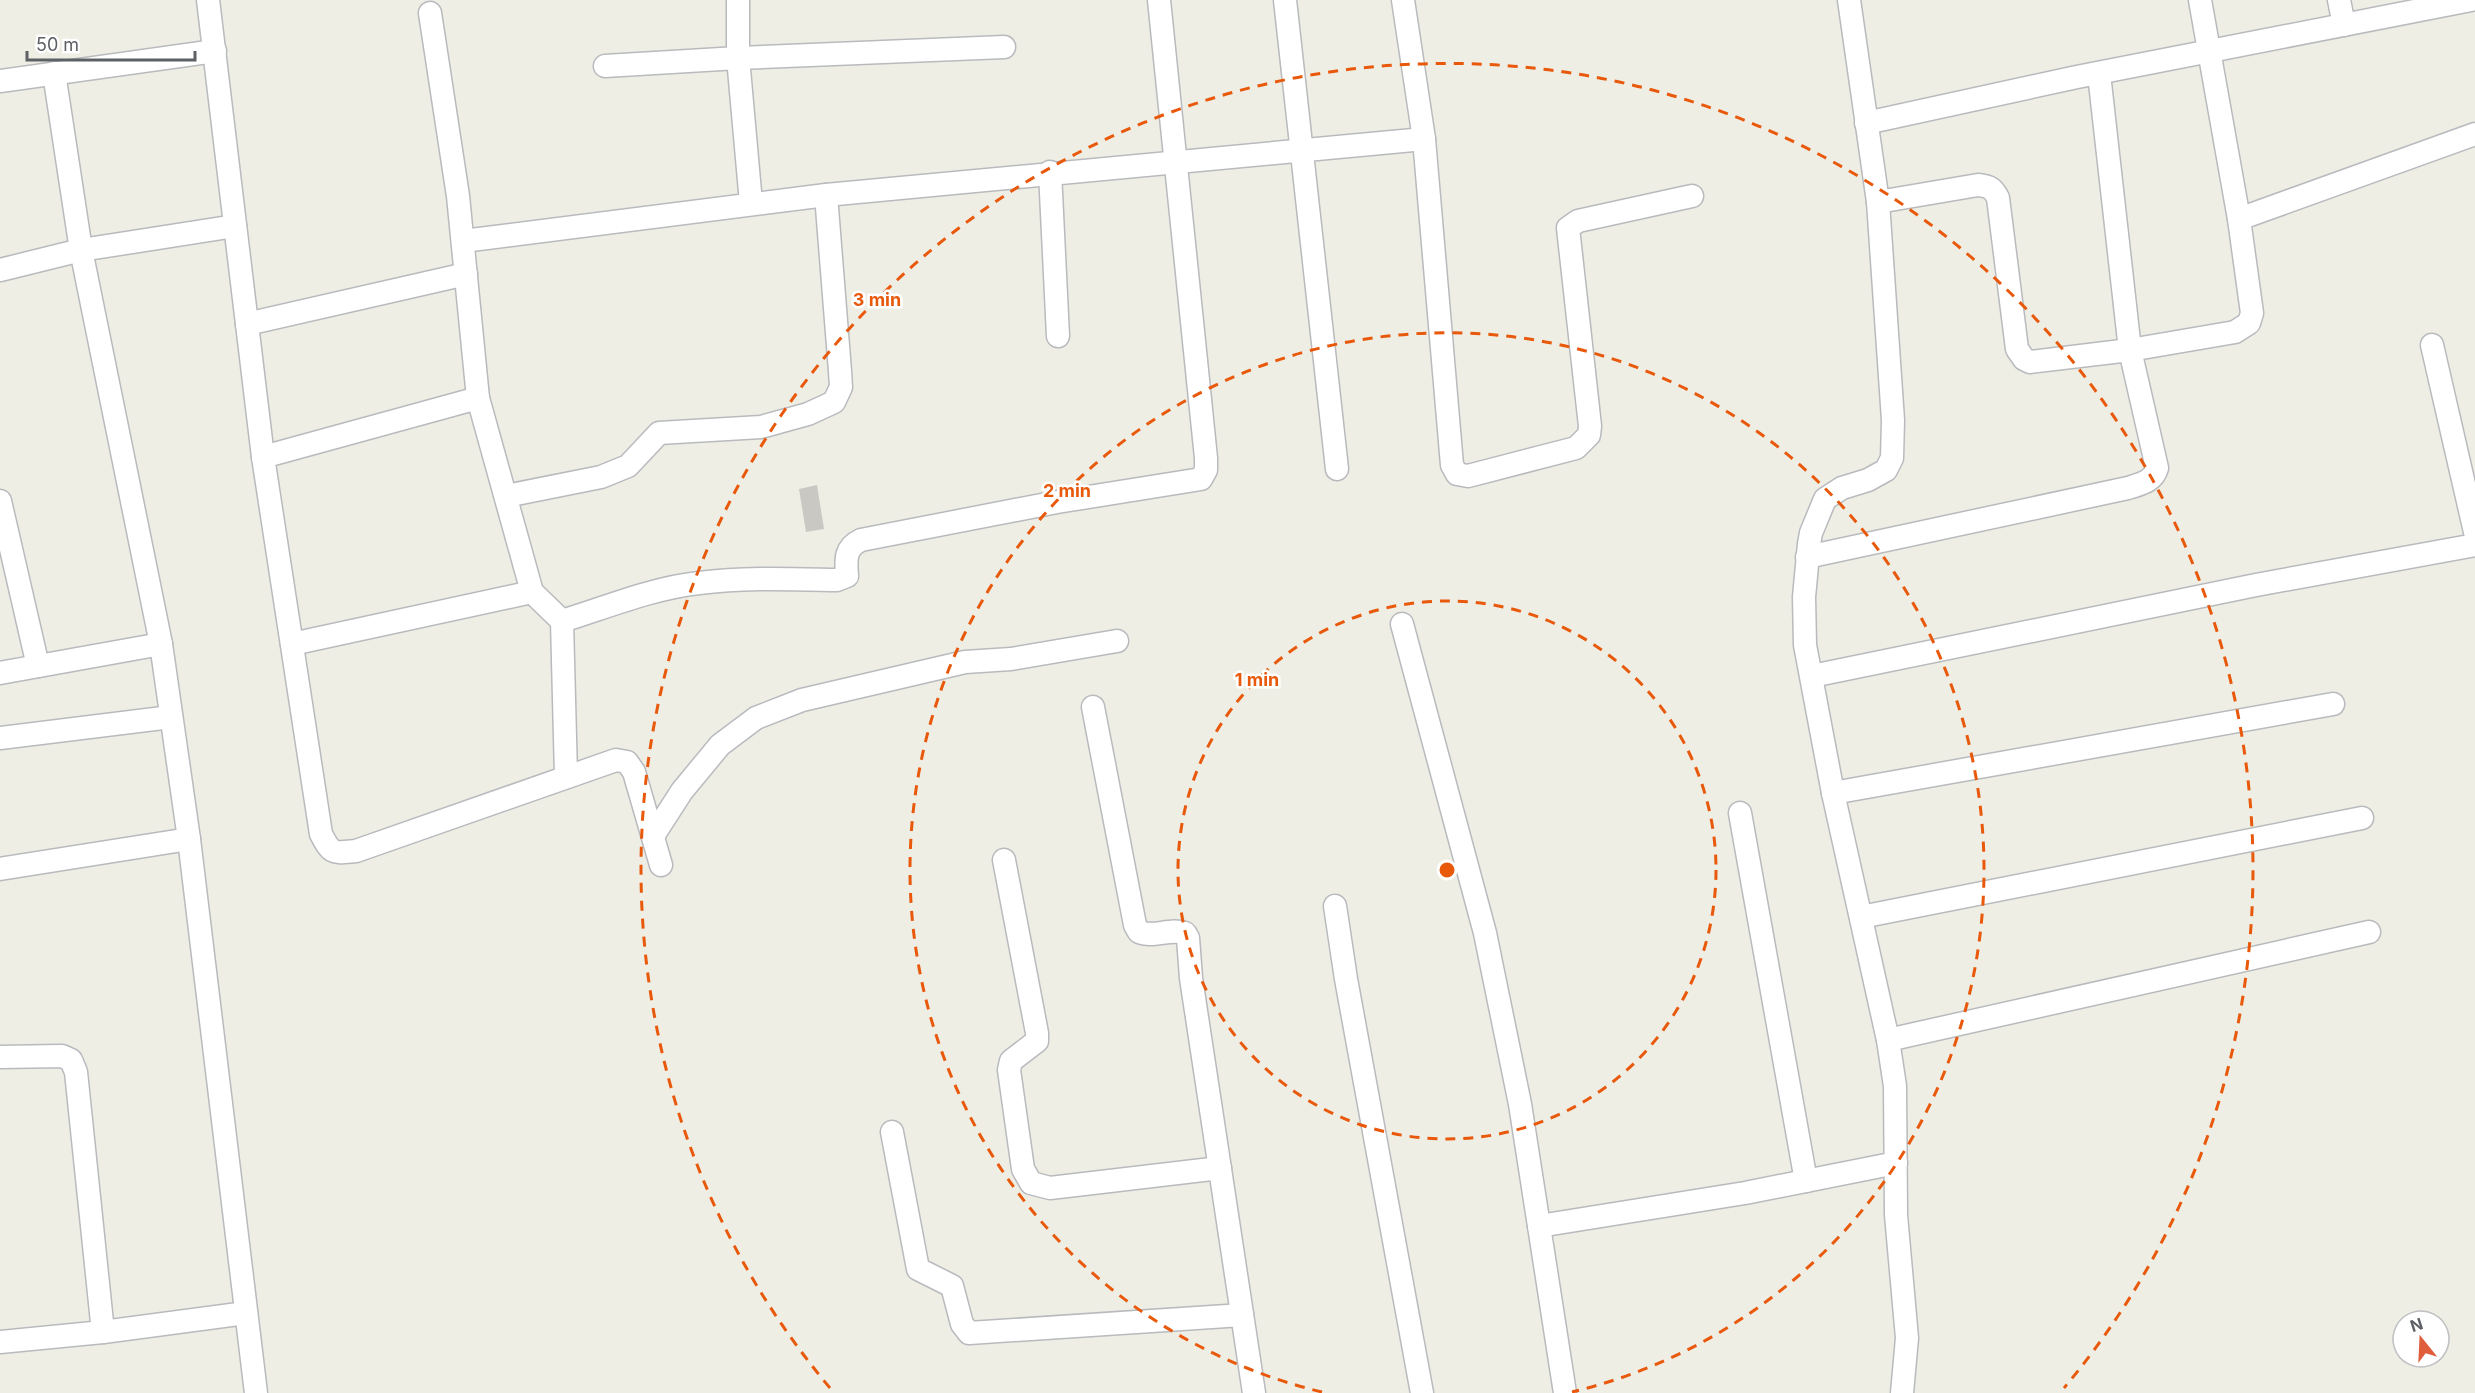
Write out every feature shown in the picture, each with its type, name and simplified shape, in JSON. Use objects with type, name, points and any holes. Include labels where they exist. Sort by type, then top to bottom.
[{"type":"street","points":[[208,0],[263,457],[321,834],[329,849],[335,853],[356,851],[608,761],[627,762],[634,772],[661,865]]},
{"type":"street","points":[[738,0],[738,58],[751,203]]},
{"type":"street","points":[[562,621],[652,593],[697,583],[753,579],[837,580],[847,576],[846,556],[849,549],[861,540],[1058,502],[1201,479],[1206,470],[1206,458],[1178,160],[1159,0]]},
{"type":"street","points":[[1285,0],[1299,150],[1337,469]]},
{"type":"street","points":[[1403,0],[1424,139],[1452,465],[1457,474],[1468,476],[1576,448],[1589,435],[1590,426],[1568,228],[1578,221],[1692,196]]},
{"type":"street","points":[[1848,0],[1878,202],[1893,420],[1892,459],[1886,470],[1868,480],[1842,488],[1825,500],[1810,533],[1804,597],[1805,645],[1833,793],[1888,1040],[1895,1086],[1896,1215],[1907,1338],[1902,1393]]},
{"type":"street","points":[[1878,202],[1978,185],[1990,186],[1998,198],[2017,349],[2024,359],[2037,362],[2130,350],[2235,332],[2249,323],[2252,313],[2239,219],[2200,0]]},
{"type":"street","points":[[2339,0],[2344,25]]},
{"type":"street","points":[[1866,123],[2471,0]]},
{"type":"street","points":[[430,13],[463,242],[478,398],[532,592],[562,621],[566,776]]},
{"type":"street","points":[[605,66],[1004,47]]},
{"type":"street","points":[[0,81],[215,51]]},
{"type":"street","points":[[54,73],[81,250],[161,644],[189,839],[256,1393]]},
{"type":"street","points":[[1807,557],[2128,488],[2152,479],[2157,468],[2130,350],[2099,74]]},
{"type":"street","points":[[2239,219],[2475,134]]},
{"type":"street","points":[[463,242],[751,203],[1050,172],[1424,139]]},
{"type":"street","points":[[1050,172],[1058,336]]},
{"type":"street","points":[[506,496],[601,477],[628,466],[659,433],[761,427],[808,414],[834,402],[841,387],[826,195]]},
{"type":"street","points":[[0,270],[81,250],[235,226]]},
{"type":"street","points":[[247,324],[466,274]]},
{"type":"street","points":[[2432,345],[2464,439],[2475,532]]},
{"type":"street","points":[[263,457],[478,398]]},
{"type":"street","points":[[0,501],[38,666]]},
{"type":"street","points":[[1812,676],[2256,585],[2475,545]]},
{"type":"street","points":[[292,644],[532,592]]},
{"type":"street","points":[[1402,624],[1485,933],[1520,1104],[1565,1393]]},
{"type":"street","points":[[653,836],[682,791],[720,745],[756,718],[802,700],[965,662],[1011,658],[1117,641]]},
{"type":"street","points":[[0,673],[161,644]]},
{"type":"street","points":[[1833,793],[2333,704]]},
{"type":"street","points":[[1093,707],[1135,925],[1138,932],[1145,934],[1178,931],[1185,933],[1188,938],[1191,978],[1254,1393]]},
{"type":"street","points":[[0,738],[171,717]]},
{"type":"street","points":[[1740,813],[1806,1181]]},
{"type":"street","points":[[1861,917],[2362,818]]},
{"type":"street","points":[[0,869],[189,839]]},
{"type":"street","points":[[1004,860],[1037,1033],[1037,1041],[1011,1061],[1008,1070],[1023,1169],[1031,1183],[1050,1188],[1220,1168]]},
{"type":"street","points":[[1335,906],[1346,979],[1422,1393]]},
{"type":"street","points":[[1888,1040],[2370,932]]},
{"type":"street","points":[[0,1057],[62,1056],[71,1060],[76,1071],[103,1332]]},
{"type":"street","points":[[892,1132],[918,1269],[952,1286],[962,1324],[969,1333],[1242,1315]]},
{"type":"street","points":[[1539,1226],[1806,1181],[1896,1163]]},
{"type":"street","points":[[0,1342],[103,1332],[246,1313]]},
{"type":"building","points":[[817,485],[824,529],[806,532],[799,489]]}]
